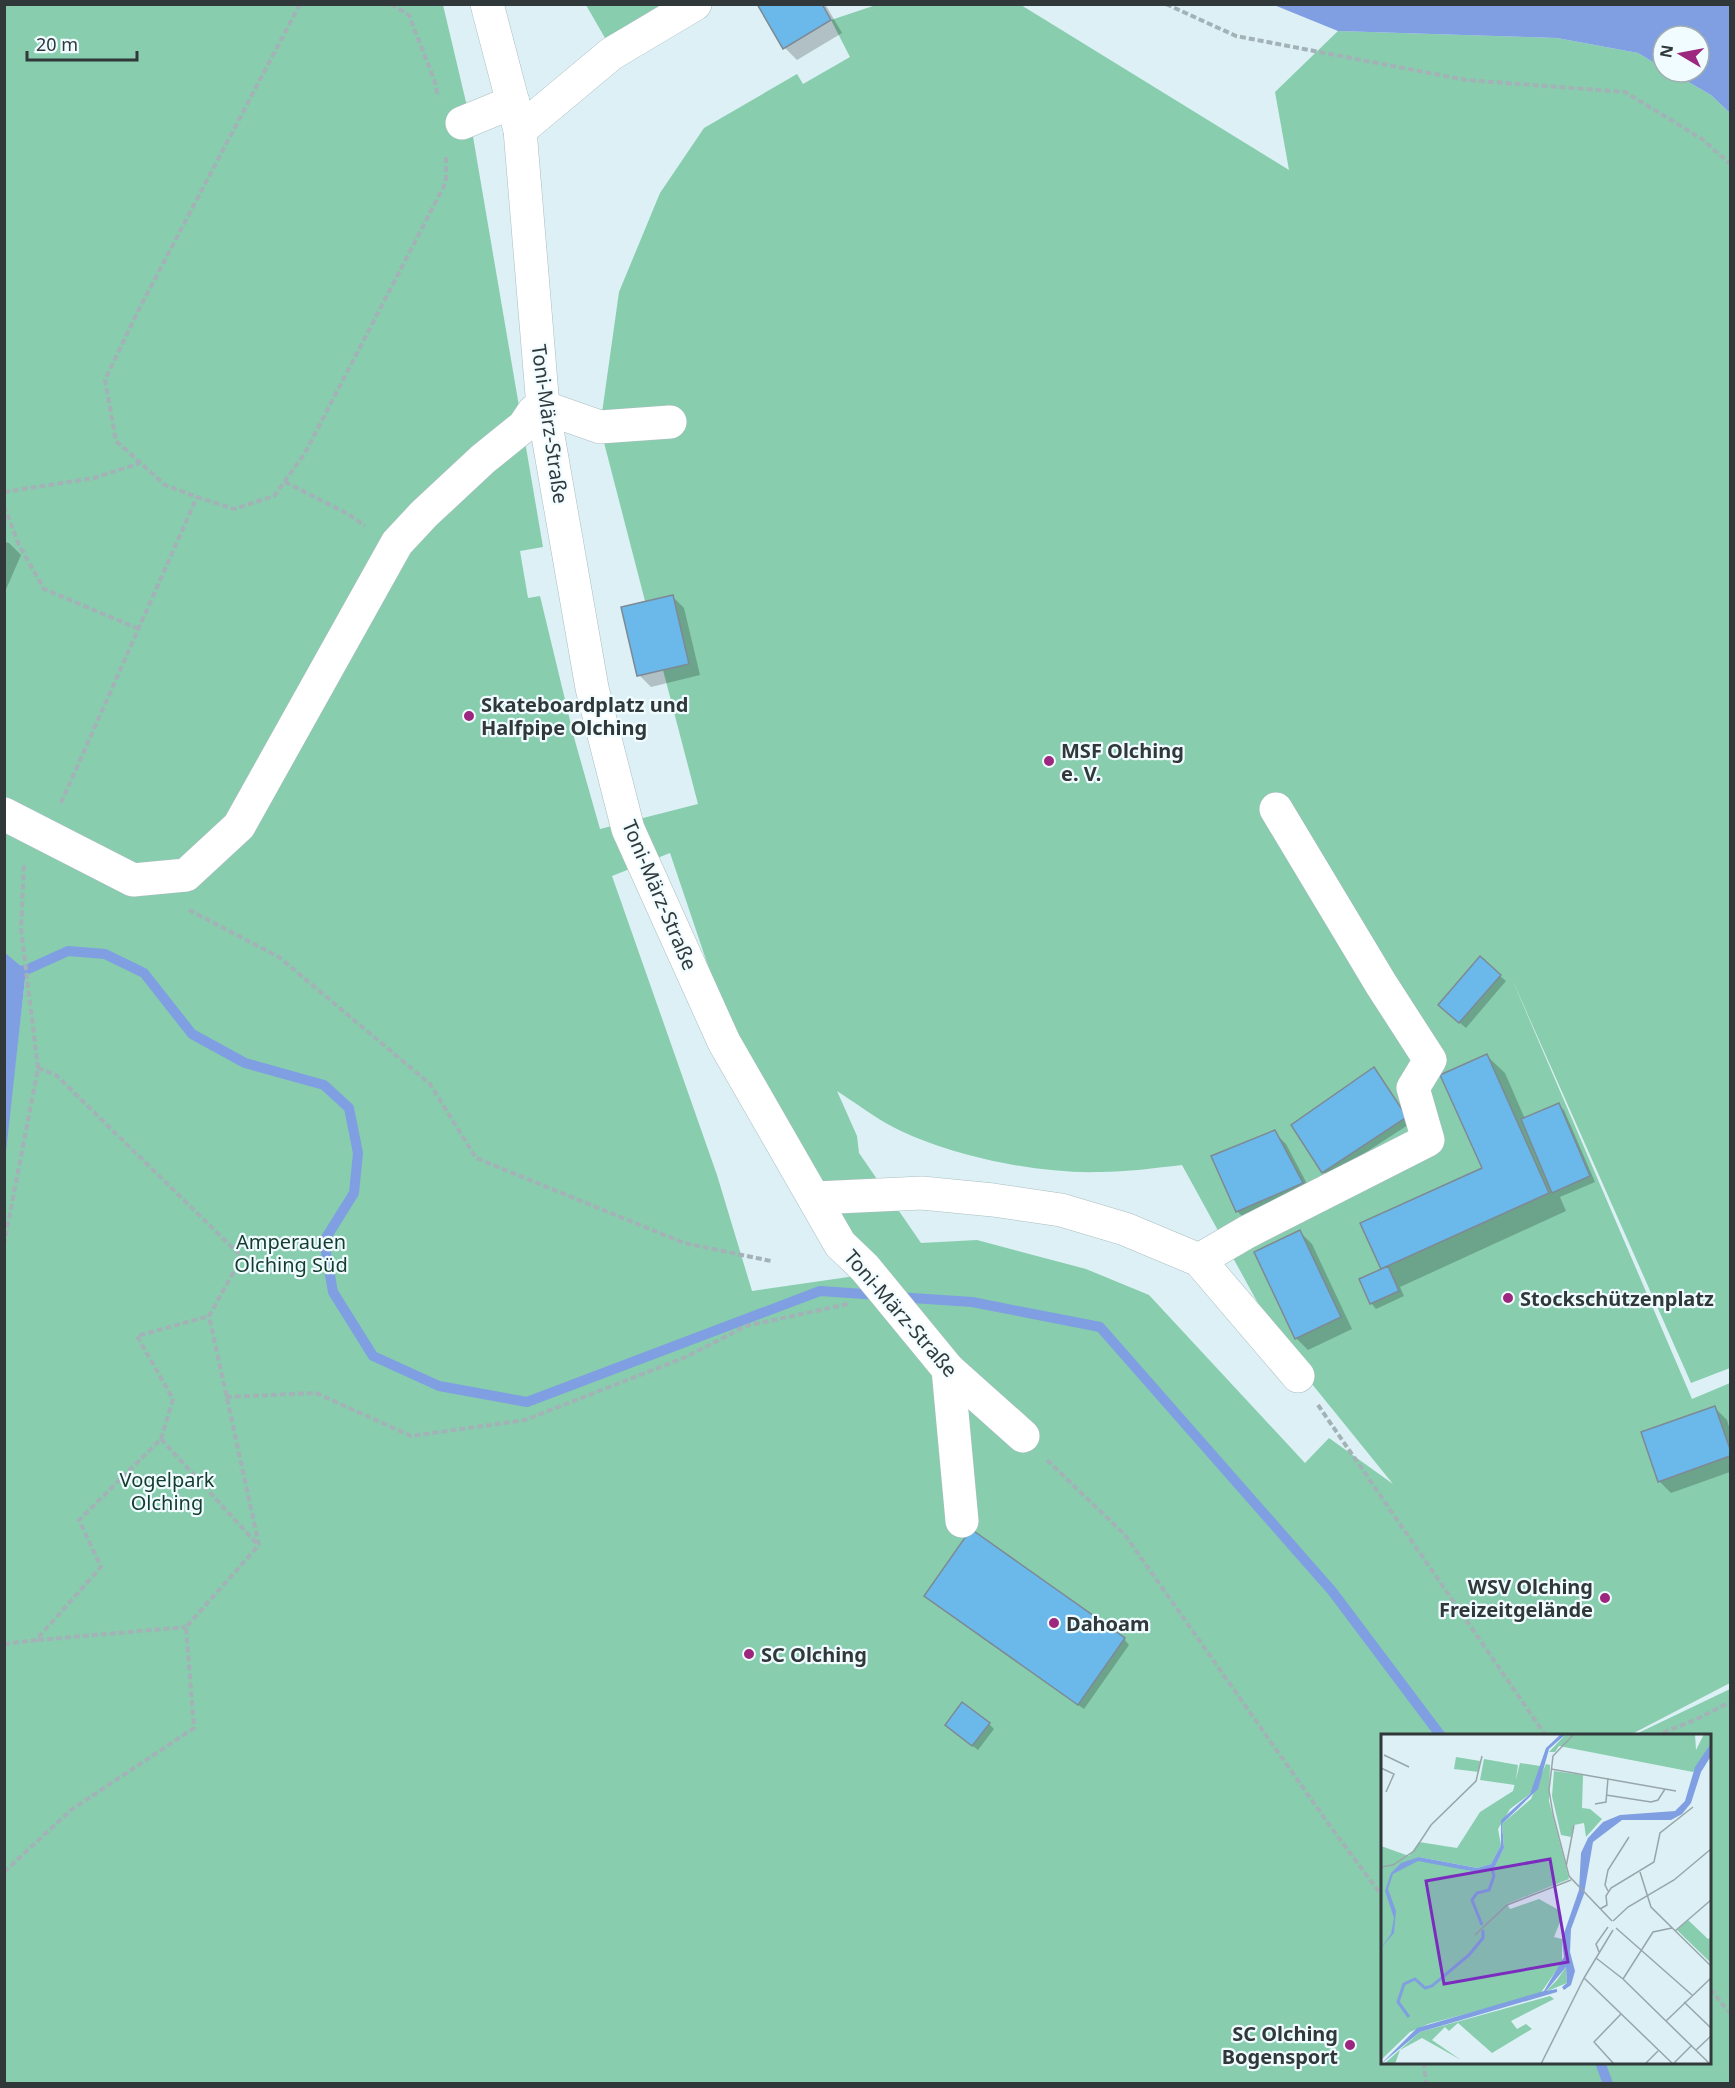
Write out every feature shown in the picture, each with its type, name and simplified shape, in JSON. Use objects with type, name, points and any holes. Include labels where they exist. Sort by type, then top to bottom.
[{"type":"street","name":"Toni-März-Straße","points":[[487,4],[517,116],[543,407],[592,688],[628,829],[724,1042],[816,1198],[840,1244],[865,1268],[948,1370],[1023,1436]]},
{"type":"street","points":[[451,114],[517,116],[610,54],[695,4]]},
{"type":"street","points":[[9,817],[133,880],[186,875],[239,826],[396,546],[424,514],[483,459],[524,426],[534,411],[543,407],[600,427],[670,422]]},
{"type":"street","points":[[1199,1260],[1247,1232],[1428,1140],[1413,1088],[1430,1060],[1381,984],[1276,809]]},
{"type":"street","points":[[816,1198],[922,1193],[993,1200],[1050,1208],[1125,1230],[1199,1260],[1298,1376]]},
{"type":"street","points":[[948,1370],[962,1521]]},
{"type":"path","points":[[300,4],[138,311],[105,380],[116,441],[165,485],[197,497],[234,509],[274,496],[304,453],[446,182],[446,153]]},
{"type":"path","points":[[391,4],[409,15],[435,82],[451,114]]},
{"type":"path","points":[[1166,4],[1236,36],[1466,80],[1625,92],[1702,140],[1731,164]]},
{"type":"path","points":[[4,492],[94,478],[140,463]]},
{"type":"path","points":[[285,482],[348,514],[396,546]]},
{"type":"path","points":[[45,836],[197,497]]},
{"type":"path","points":[[4,506],[19,545],[44,589],[139,629]]},
{"type":"path","points":[[4,1245],[38,1068],[21,929],[24,866],[9,817]]},
{"type":"path","points":[[185,908],[279,957],[429,1084],[476,1158],[684,1243],[771,1261]]},
{"type":"path","points":[[38,1068],[56,1075],[242,1257],[209,1316],[258,1545]]},
{"type":"path","points":[[226,1397],[316,1393],[411,1436],[525,1420],[686,1357],[746,1326],[887,1296]]},
{"type":"path","points":[[36,1640],[101,1567],[79,1520],[161,1439],[173,1399],[137,1336],[209,1316]]},
{"type":"path","points":[[1298,1376],[1545,1734]]},
{"type":"path","points":[[1023,1436],[1125,1535],[1330,1826],[1381,1893]]},
{"type":"path","points":[[161,1439],[258,1545]]},
{"type":"path","points":[[4,1644],[186,1628],[258,1545]]},
{"type":"path","points":[[4,1872],[71,1810],[194,1728],[186,1628]]},
{"type":"path","points":[[1660,1734],[1731,1702]]},
{"type":"path","points":[[1711,1990],[1731,2013]]},
{"type":"path","points":[[1424,2064],[1426,2084]]},
{"type":"green space","points":[[5,5],[443,5],[470,119],[543,547],[520,551],[528,598],[540,596],[575,741],[600,829],[698,804],[663,670],[637,676],[621,607],[645,601],[600,427],[619,292],[660,193],[704,128],[797,74],[803,84],[850,57],[831,20],[876,5],[1021,5],[1289,170],[1275,92],[1338,31],[1557,38],[1638,53],[1651,61],[1651,84],[1692,84],[1711,95],[1730,113],[1730,1368],[1691,1383],[1512,979],[1692,1399],[1730,1383],[1730,1683],[1632,1734],[1381,1734],[1381,2064],[1711,2064],[1711,1734],[1636,1734],[1730,1689],[1730,2083],[5,2084],[4,1161],[26,970],[4,953]],"holes":[[[670,853],[728,1025],[821,1193],[883,1272],[752,1291],[717,1175],[612,876]],[[837,1091],[888,1124],[917,1138],[968,1155],[1049,1170],[1120,1171],[1182,1165],[1282,1347],[1393,1484],[1329,1438],[1305,1463],[1149,1295],[1086,1269],[977,1240],[921,1243],[859,1153],[857,1136]]]},
{"type":"green space","points":[[586,5],[662,5],[605,38]]},
{"type":"water","points":[[1274,5],[1730,5],[1730,113],[1711,95],[1692,84],[1711,84],[1711,24],[1651,24],[1651,61],[1638,53],[1557,38],[1338,31]]},
{"type":"water","points":[[5,953],[26,970],[5,1161]]},
{"type":"building","points":[[757,4],[822,4],[831,20],[783,49]]},
{"type":"building","points":[[673,595],[689,664],[637,676],[621,607]]},
{"type":"building","points":[[1480,956],[1501,975],[1459,1023],[1438,1005]]},
{"type":"building","points":[[1487,1054],[1549,1193],[1381,1269],[1360,1223],[1482,1168],[1440,1075]]},
{"type":"building","points":[[1374,1067],[1407,1117],[1322,1173],[1291,1125]]},
{"type":"building","points":[[1559,1103],[1590,1176],[1552,1193],[1521,1119]]},
{"type":"building","points":[[1275,1130],[1303,1183],[1236,1212],[1211,1156]]},
{"type":"building","points":[[1300,1230],[1341,1317],[1295,1339],[1254,1252]]},
{"type":"building","points":[[1388,1266],[1399,1291],[1370,1304],[1359,1279]]},
{"type":"building","points":[[1715,1406],[1730,1449],[1730,1456],[1658,1482],[1641,1432]]},
{"type":"building","points":[[971,1529],[1125,1638],[1078,1705],[924,1596]]},
{"type":"building","points":[[962,1702],[990,1723],[972,1746],[945,1725]]},
{"type":"waterway","points":[[4,973],[26,970],[68,951],[105,954],[144,973],[192,1034],[245,1063],[324,1085],[349,1108],[358,1153],[354,1193],[324,1241],[333,1292],[373,1356],[439,1386],[527,1402],[820,1291],[879,1295]]},
{"type":"waterway","points":[[897,1297],[972,1302],[1100,1327],[1332,1591],[1439,1734]]},
{"type":"waterway","points":[[1601,2064],[1608,2084]]},
{"type":"place","name":"Skateboardplatz und Halfpipe Olching","points":[[469,716]]},
{"type":"place","name":"MSF Olching e. V.","points":[[1049,761]]},
{"type":"place","name":"Stockschützenplatz","points":[[1508,1298]]},
{"type":"place","name":"WSV Olching Freizeitgelände","points":[[1605,1598]]},
{"type":"place","name":"Dahoam","points":[[1054,1623]]},
{"type":"place","name":"SC Olching","points":[[749,1654]]},
{"type":"place","name":"SC Olching Bogensport","points":[[1350,2045]]},
{"type":"park label","name":"Amperauen Olching Süd","points":[[291,1252]]},
{"type":"park label","name":"Vogelpark Olching","points":[[167,1490]]}]
